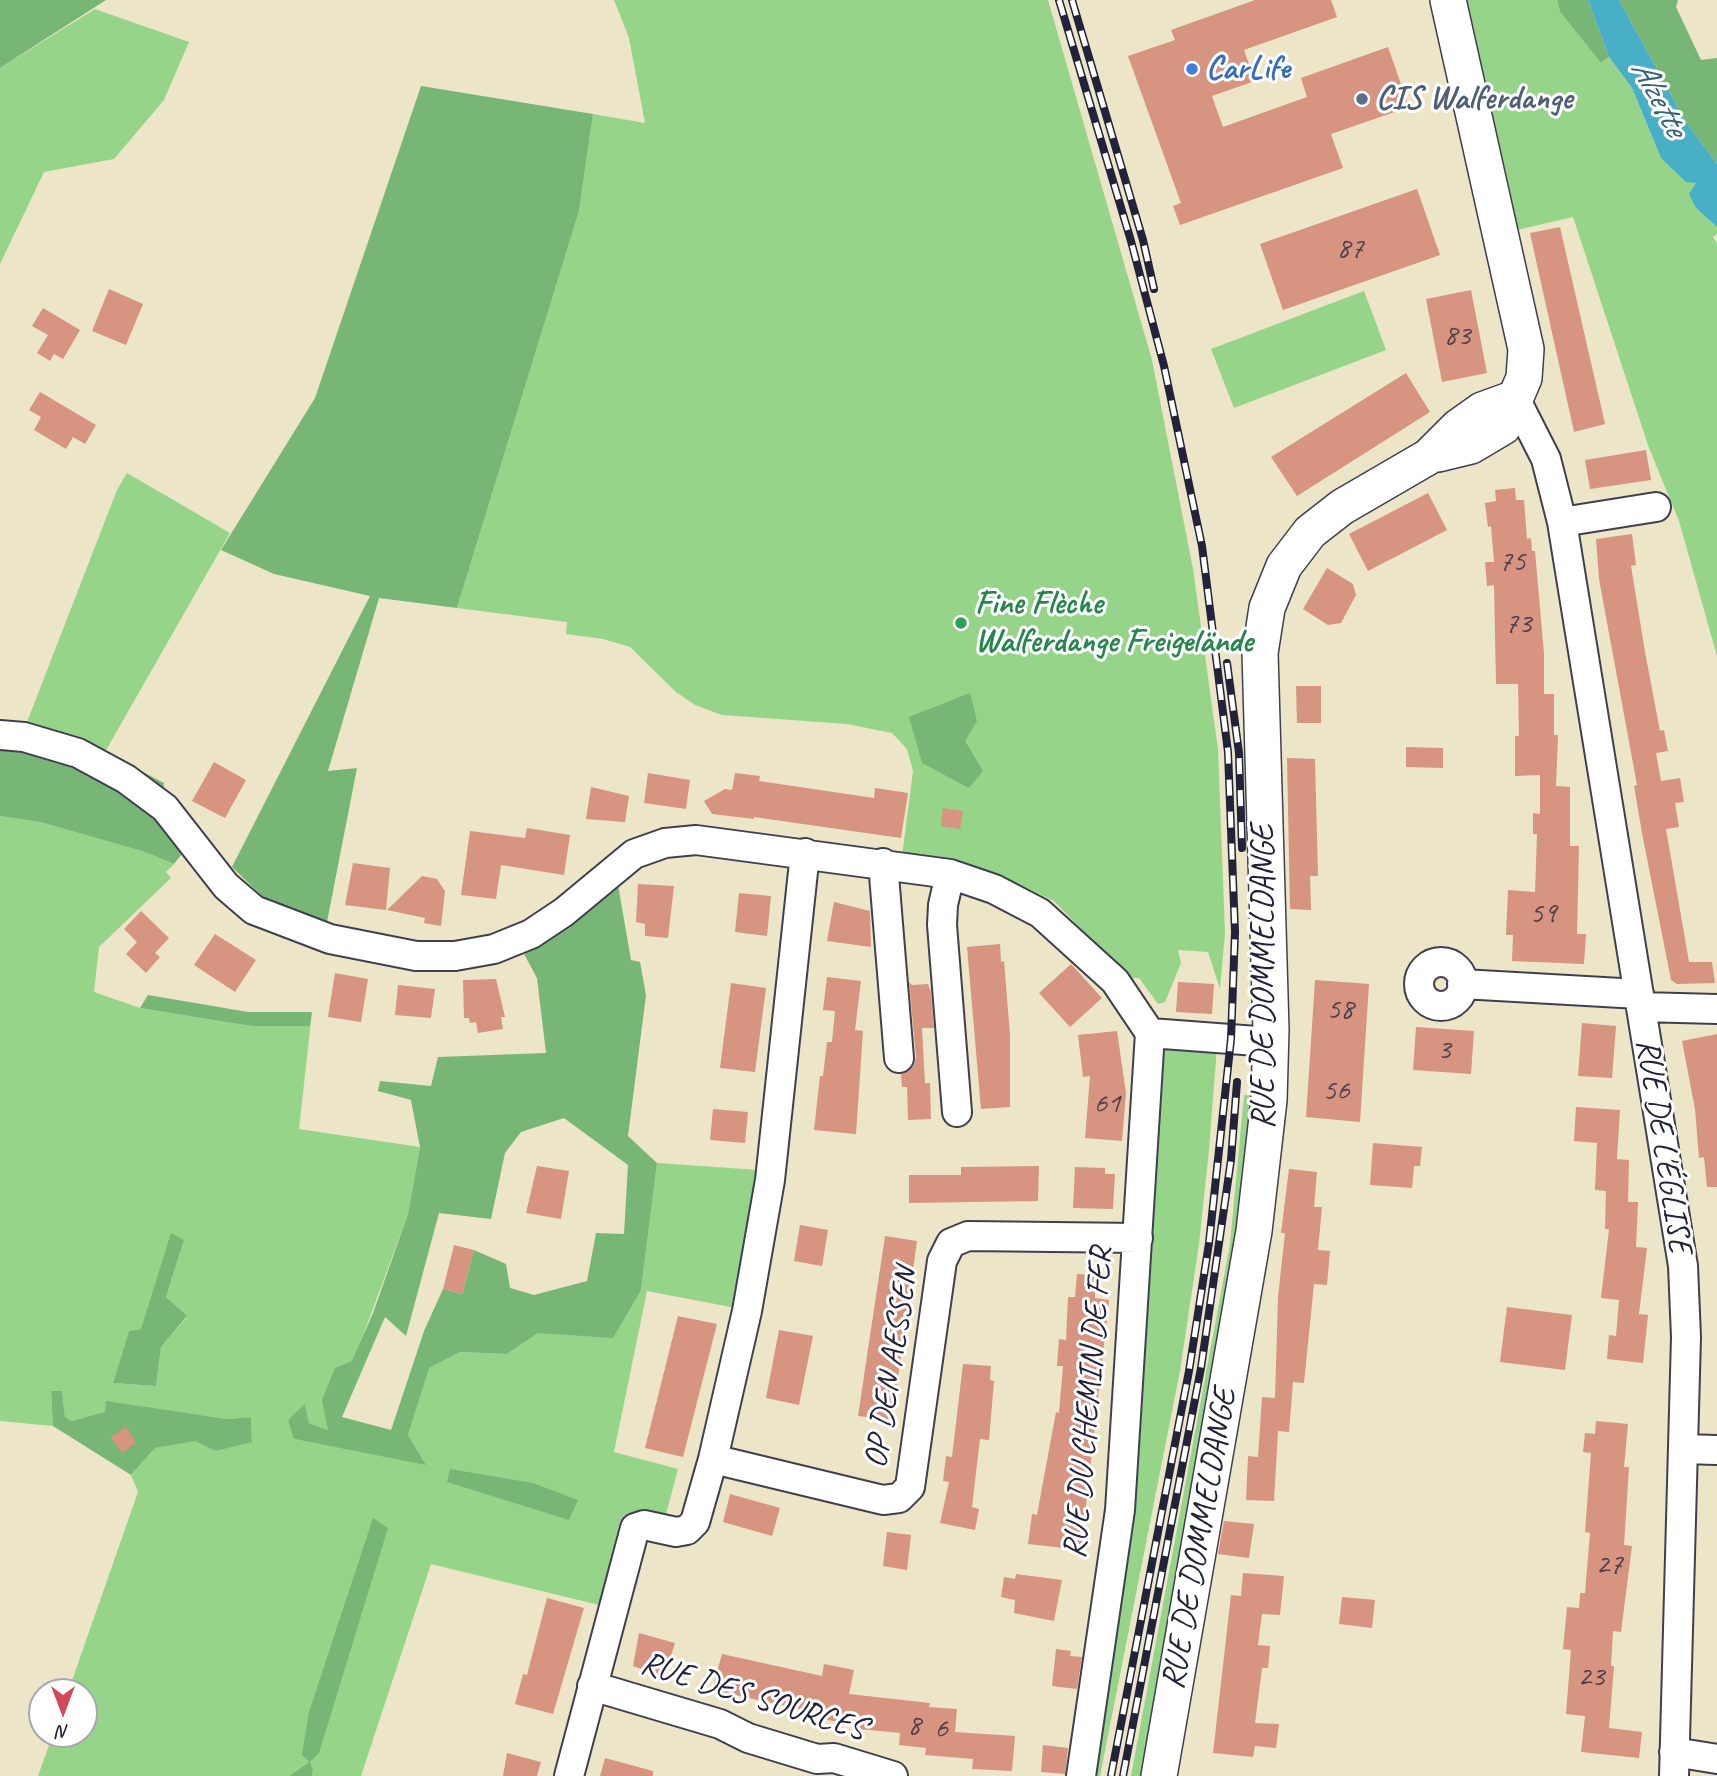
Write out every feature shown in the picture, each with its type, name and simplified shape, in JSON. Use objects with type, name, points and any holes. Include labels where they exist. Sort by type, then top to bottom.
[{"type":"main road","points":[[1448,0],[1525,349],[1524,378],[1515,398]]},
{"type":"main road","name":"RUE DE DOMMELDANGE","points":[[1159,1776],[1254,1231],[1269,1100],[1270,1042],[1260,653],[1266,608],[1284,566],[1310,532],[1342,507],[1428,457],[1458,427],[1482,410],[1515,398]]},
{"type":"street","name":"RUE DE L'ÉGLISE","points":[[1515,398],[1546,458],[1562,522],[1683,1266],[1686,1337],[1674,1764]]},
{"type":"street","points":[[1562,522],[1656,507]]},
{"type":"street","points":[[0,735],[24,737],[78,753],[127,779],[165,808],[226,886],[254,910],[330,939],[416,956],[455,956],[481,951],[531,934],[564,912],[634,854],[665,843],[696,840],[950,874],[993,889],[1040,913],[1115,981],[1150,1033],[1270,1042]]},
{"type":"street","points":[[569,1776],[635,1528],[644,1525],[676,1532],[687,1530],[695,1522],[713,1459],[747,1311],[770,1180],[805,853]]},
{"type":"street","points":[[883,863],[899,1058]]},
{"type":"street","points":[[950,874],[943,905],[942,925],[957,1112]]},
{"type":"street","points":[[1462,984],[1717,1009]]},
{"type":"street","name":"RUE DU CHEMIN DE FER","points":[[1081,1776],[1120,1510],[1150,1033]]},
{"type":"street","name":"OP DEN AESSEN","points":[[713,1459],[883,1500],[900,1498],[910,1487],[942,1261],[951,1243],[968,1237],[1138,1238]]},
{"type":"street","points":[[1683,1449],[1717,1450]]},
{"type":"street","name":"RUE DES SOURCES","points":[[592,1686],[720,1724],[748,1738],[817,1759],[834,1758],[893,1776]]},
{"type":"street","points":[[1674,1764],[1717,1759]]},
{"type":"green space","points":[[0,0],[106,0],[0,68]]},
{"type":"green space","points":[[614,0],[1048,0],[1152,360],[1193,569],[1218,749],[1225,933],[1220,989],[1208,952],[1178,950],[1181,963],[1165,1002],[1158,1004],[1139,978],[1128,978],[1054,901],[994,872],[902,856],[913,771],[907,749],[892,733],[847,724],[722,715],[695,705],[676,692],[630,647],[603,639],[566,634],[567,622],[457,608],[579,211],[593,114],[645,123],[629,38]]},
{"type":"green space","points":[[1430,0],[1557,0],[1560,12],[1601,63],[1609,57],[1632,88],[1661,158],[1697,182],[1696,208],[1717,227],[1717,234],[1713,237],[1717,243],[1717,656],[1679,521],[1649,448],[1573,217],[1500,234]]},
{"type":"green space","points":[[1557,0],[1588,0],[1609,57],[1601,63],[1560,12]]},
{"type":"green space","points":[[1619,0],[1678,0],[1676,7],[1701,60],[1717,58],[1717,164],[1686,122]]},
{"type":"green space","points":[[95,9],[189,42],[164,100],[114,159],[44,172],[0,264],[0,68]]},
{"type":"green space","points":[[421,86],[593,114],[579,211],[457,608],[379,598],[328,771],[357,768],[326,927],[269,903],[232,867],[370,596],[274,574],[221,550],[315,398]]},
{"type":"green space","points":[[1364,291],[1386,350],[1234,408],[1211,349]]},
{"type":"green space","points":[[127,473],[230,533],[105,752],[27,722],[117,490]]},
{"type":"green space","points":[[970,693],[977,721],[965,741],[983,771],[969,788],[922,763],[909,717]]},
{"type":"green space","points":[[0,721],[27,722],[105,752],[164,783],[160,822],[185,850],[174,864],[145,852],[40,822],[0,816]]},
{"type":"green space","points":[[0,816],[40,822],[145,852],[174,864],[166,872],[171,878],[99,947],[94,992],[140,1008],[251,1026],[310,1026],[312,1012],[299,1129],[420,1147],[408,1214],[328,1430],[309,1423],[305,1404],[294,1439],[425,1464],[408,1435],[428,1368],[460,1352],[507,1354],[538,1333],[641,1290],[657,1163],[759,1170],[736,1308],[647,1291],[614,1452],[678,1469],[665,1518],[636,1512],[624,1515],[620,1521],[599,1605],[431,1564],[361,1776],[312,1776],[313,1770],[309,1762],[289,1776],[38,1776],[48,1748],[98,1748],[98,1678],[73,1678],[138,1492],[131,1475],[155,1448],[195,1440],[216,1451],[252,1441],[251,1417],[227,1419],[107,1402],[106,1412],[71,1421],[65,1417],[62,1391],[51,1391],[53,1426],[0,1421]],"holes":[[[184,1240],[166,1297],[187,1317],[161,1347],[156,1386],[113,1383],[129,1332],[141,1329]]]},
{"type":"green space","points":[[617,879],[631,960],[640,962],[646,995],[628,1136],[657,1163],[641,1290],[613,1338],[538,1333],[507,1354],[460,1352],[429,1368],[408,1435],[426,1465],[294,1439],[288,1420],[305,1404],[309,1423],[328,1430],[322,1400],[335,1368],[352,1361],[373,1313],[408,1214],[420,1147],[411,1100],[378,1091],[380,1081],[431,1086],[438,1057],[546,1053],[537,978],[524,954],[569,925]],"holes":[[[564,1118],[628,1165],[624,1234],[596,1233],[587,1281],[534,1295],[510,1288],[506,1264],[474,1250],[462,1294],[443,1289],[424,1331],[391,1430],[342,1417],[385,1317],[406,1336],[439,1213],[491,1219],[505,1153],[521,1132]]]},
{"type":"green space","points":[[148,995],[248,1012],[312,1012],[310,1026],[251,1026],[140,1008]]},
{"type":"green space","points":[[1163,1044],[1217,1047],[1209,1150],[1199,1244],[1180,1371],[1100,1776],[1090,1776],[1156,1054]]},
{"type":"green space","points":[[1244,1095],[1256,1096],[1252,1149],[1145,1776],[1131,1776],[1230,1244]]},
{"type":"green space","points":[[171,1233],[184,1240],[166,1297],[187,1316],[161,1347],[156,1386],[113,1383],[129,1331],[141,1329]]},
{"type":"green space","points":[[51,1391],[62,1391],[65,1417],[71,1421],[105,1412],[106,1401],[227,1419],[251,1417],[252,1442],[216,1451],[195,1441],[155,1448],[131,1475],[53,1426]]},
{"type":"green space","points":[[450,1469],[533,1483],[578,1500],[569,1520],[447,1482]]},
{"type":"green space","points":[[373,1518],[388,1528],[319,1753],[310,1762],[312,1776],[289,1776],[309,1762],[302,1755],[309,1712]]},
{"type":"water","name":"Alzette","points":[[1588,0],[1619,0],[1686,122],[1717,164],[1717,227],[1696,208],[1689,194],[1696,183],[1686,182],[1661,158],[1632,88],[1609,57]]},
{"type":"building","points":[[1255,0],[1331,0],[1337,17],[1244,50],[1255,81],[1212,96],[1223,127],[1307,97],[1301,78],[1388,47],[1409,107],[1331,134],[1343,168],[1180,225],[1173,206],[1181,203],[1128,56],[1175,40],[1171,30]]},
{"type":"building","points":[[1417,189],[1440,255],[1283,310],[1260,244]]},
{"type":"building","points":[[1560,227],[1605,424],[1574,432],[1530,233]]},
{"type":"building","points":[[109,289],[143,304],[126,345],[92,331]]},
{"type":"building","points":[[1471,290],[1487,373],[1442,382],[1426,299]]},
{"type":"building","points":[[43,308],[80,330],[63,359],[54,354],[50,361],[37,353],[48,335],[32,326]]},
{"type":"building","points":[[1406,373],[1430,412],[1297,496],[1271,457]]},
{"type":"building","points":[[40,392],[96,425],[85,444],[73,437],[66,449],[34,430],[41,417],[29,410]]},
{"type":"building","points":[[1646,450],[1651,480],[1590,489],[1585,460]]},
{"type":"building","points":[[1515,488],[1516,500],[1524,500],[1527,539],[1531,538],[1532,551],[1535,551],[1544,654],[1544,694],[1554,694],[1554,735],[1558,735],[1556,786],[1570,787],[1570,846],[1579,846],[1577,934],[1586,934],[1584,964],[1512,961],[1513,935],[1506,935],[1508,890],[1535,892],[1537,834],[1533,834],[1533,813],[1540,814],[1540,775],[1515,776],[1515,736],[1519,736],[1518,684],[1496,684],[1494,585],[1487,586],[1485,562],[1494,562],[1491,526],[1488,527],[1485,503],[1496,501],[1495,490]]},
{"type":"building","points":[[1428,493],[1447,530],[1368,571],[1349,534]]},
{"type":"building","points":[[1632,534],[1636,565],[1631,566],[1645,652],[1660,731],[1664,730],[1668,751],[1656,753],[1661,781],[1680,778],[1684,802],[1675,803],[1679,827],[1666,829],[1689,962],[1712,962],[1715,983],[1677,984],[1671,980],[1642,833],[1634,786],[1637,785],[1599,579],[1596,539]]},
{"type":"building","points":[[1327,568],[1353,584],[1356,595],[1341,623],[1328,625],[1303,609]]},
{"type":"building","points":[[1296,686],[1321,686],[1321,723],[1297,723]]},
{"type":"building","points":[[1406,747],[1443,748],[1443,768],[1406,767]]},
{"type":"building","points":[[1287,758],[1315,759],[1318,876],[1310,876],[1311,910],[1290,909]]},
{"type":"building","points":[[214,762],[246,780],[225,818],[192,801]]},
{"type":"building","points":[[648,773],[690,780],[686,809],[644,803]]},
{"type":"building","points":[[735,773],[760,776],[759,781],[874,798],[875,788],[908,793],[901,838],[754,817],[712,814],[704,801],[725,789],[732,790]]},
{"type":"building","points":[[591,787],[629,796],[625,822],[586,819]]},
{"type":"building","points":[[943,808],[963,811],[960,829],[941,826]]},
{"type":"building","points":[[527,828],[570,835],[564,875],[501,865],[496,899],[461,895],[470,831],[525,838]]},
{"type":"building","points":[[353,863],[390,868],[386,910],[345,905]]},
{"type":"building","points":[[422,876],[437,879],[445,891],[441,926],[424,923],[425,918],[387,910]]},
{"type":"building","points":[[638,884],[674,886],[668,938],[645,936],[645,924],[636,922]]},
{"type":"building","points":[[739,893],[771,896],[767,936],[735,932]]},
{"type":"building","points":[[834,902],[870,911],[871,947],[827,941]]},
{"type":"building","points":[[141,911],[169,938],[155,953],[160,957],[146,973],[126,954],[137,942],[124,929]]},
{"type":"building","points":[[215,934],[256,960],[235,992],[194,965]]},
{"type":"building","points":[[1000,944],[1001,962],[1004,961],[1010,1035],[1010,1107],[981,1109],[967,947]]},
{"type":"building","points":[[1071,964],[1102,998],[1070,1027],[1039,993]]},
{"type":"building","points":[[335,973],[368,979],[361,1022],[328,1017]]},
{"type":"building","points":[[827,977],[861,981],[855,1030],[863,1031],[856,1134],[814,1130],[820,1076],[823,1076],[827,1042],[832,1042],[835,1011],[823,1010]]},
{"type":"building","points":[[496,979],[505,1017],[501,1017],[503,1029],[478,1033],[476,1022],[470,1023],[469,1018],[464,1018],[463,980]]},
{"type":"building","points":[[1315,980],[1369,984],[1360,1122],[1306,1117]]},
{"type":"building","points":[[909,982],[912,985],[928,984],[931,992],[934,1028],[922,1028],[925,1083],[930,1083],[931,1119],[908,1120],[907,1087],[902,1087],[901,1074],[914,1066],[916,1057]]},
{"type":"building","points":[[1178,982],[1214,984],[1212,1014],[1176,1012]]},
{"type":"building","points":[[731,983],[766,988],[755,1072],[720,1068]]},
{"type":"building","points":[[398,985],[435,989],[431,1018],[395,1015]]},
{"type":"building","points":[[1582,1023],[1616,1026],[1612,1078],[1578,1076]]},
{"type":"building","points":[[1416,1027],[1474,1031],[1471,1074],[1413,1070]]},
{"type":"building","points":[[1117,1031],[1126,1093],[1122,1141],[1085,1138],[1090,1076],[1083,1077],[1078,1035]]},
{"type":"building","points":[[1717,1034],[1717,1187],[1707,1187],[1704,1157],[1699,1158],[1695,1109],[1682,1041]]},
{"type":"building","points":[[1576,1107],[1620,1110],[1617,1159],[1629,1160],[1628,1202],[1638,1202],[1636,1247],[1647,1248],[1639,1314],[1648,1315],[1643,1363],[1607,1359],[1609,1335],[1616,1336],[1619,1300],[1601,1298],[1609,1229],[1605,1229],[1606,1191],[1595,1190],[1597,1143],[1574,1141]]},
{"type":"building","points":[[713,1109],[748,1112],[745,1143],[710,1140]]},
{"type":"building","points":[[1373,1143],[1422,1147],[1420,1166],[1414,1166],[1412,1188],[1370,1185]]},
{"type":"building","points":[[537,1166],[569,1171],[561,1219],[526,1213]]},
{"type":"building","points":[[1039,1166],[1038,1201],[909,1203],[909,1175],[961,1175],[961,1167]]},
{"type":"building","points":[[1075,1167],[1105,1168],[1105,1174],[1115,1174],[1113,1209],[1073,1208]]},
{"type":"building","points":[[1289,1169],[1317,1172],[1314,1207],[1322,1207],[1318,1250],[1330,1251],[1327,1285],[1314,1284],[1304,1383],[1293,1382],[1289,1432],[1278,1431],[1274,1501],[1246,1500],[1248,1456],[1258,1457],[1262,1397],[1275,1398],[1278,1297],[1285,1233],[1281,1233]]},
{"type":"building","points":[[800,1225],[828,1230],[822,1266],[794,1261]]},
{"type":"building","points":[[885,1236],[917,1241],[892,1420],[858,1416]]},
{"type":"building","points":[[454,1245],[474,1250],[462,1294],[443,1289]]},
{"type":"building","points":[[1077,1274],[1095,1275],[1095,1298],[1109,1300],[1081,1550],[1028,1544],[1032,1514],[1037,1515],[1056,1412],[1059,1413],[1063,1366],[1057,1366],[1059,1339],[1066,1340],[1068,1297],[1075,1297]]},
{"type":"building","points":[[1507,1307],[1572,1315],[1565,1370],[1500,1362]]},
{"type":"building","points":[[678,1316],[717,1324],[683,1457],[645,1448]]},
{"type":"building","points":[[779,1330],[813,1336],[799,1405],[766,1398]]},
{"type":"building","points":[[963,1364],[991,1366],[990,1380],[994,1381],[989,1440],[980,1439],[972,1507],[979,1509],[975,1530],[940,1523],[949,1482],[943,1481],[946,1456],[952,1457]]},
{"type":"building","points":[[1596,1421],[1628,1424],[1624,1467],[1629,1467],[1624,1545],[1632,1546],[1621,1632],[1613,1631],[1611,1666],[1614,1666],[1609,1728],[1642,1732],[1639,1758],[1581,1752],[1585,1716],[1566,1714],[1571,1650],[1563,1649],[1567,1607],[1579,1608],[1580,1593],[1585,1593],[1590,1533],[1585,1532],[1591,1453],[1583,1452],[1585,1433],[1595,1434]]},
{"type":"building","points":[[126,1427],[136,1443],[122,1453],[111,1437]]},
{"type":"building","points":[[730,1494],[780,1508],[772,1536],[723,1522]]},
{"type":"building","points":[[1224,1521],[1254,1524],[1249,1558],[1218,1554]]},
{"type":"building","points":[[887,1532],[911,1535],[907,1570],[883,1566]]},
{"type":"building","points":[[1243,1573],[1284,1576],[1280,1615],[1262,1614],[1258,1645],[1270,1646],[1268,1668],[1262,1668],[1255,1723],[1279,1724],[1276,1748],[1255,1746],[1253,1757],[1213,1753],[1231,1595],[1241,1596]]},
{"type":"building","points":[[1016,1574],[1062,1580],[1054,1621],[1014,1613],[1015,1600],[1001,1597],[1004,1577],[1015,1579]]},
{"type":"building","points":[[1342,1597],[1375,1600],[1372,1628],[1339,1624]]},
{"type":"building","points":[[547,1598],[584,1608],[553,1714],[515,1704],[523,1674],[527,1675]]},
{"type":"building","points":[[639,1633],[675,1643],[664,1678],[633,1666]]},
{"type":"building","points":[[1056,1649],[1071,1651],[1070,1656],[1082,1657],[1077,1689],[1052,1686]]},
{"type":"building","points":[[722,1654],[822,1676],[824,1664],[854,1670],[849,1694],[930,1703],[929,1707],[957,1709],[955,1732],[1015,1736],[1012,1771],[972,1769],[973,1759],[925,1755],[926,1748],[899,1745],[900,1733],[859,1729],[859,1726],[813,1717],[814,1712],[712,1690]]},
{"type":"building","points":[[1043,1745],[1068,1748],[1065,1774],[1041,1772]]},
{"type":"building","points":[[507,1753],[541,1762],[537,1776],[503,1776]]},
{"type":"building","points":[[605,1758],[653,1771],[653,1776],[600,1776]]},
{"type":"railway","points":[[1059,0],[1131,241],[1164,366],[1202,546],[1228,752],[1235,932],[1231,1039],[1209,1243],[1189,1371],[1111,1776]]},
{"type":"railway","points":[[1072,0],[1143,240],[1154,289]]},
{"type":"railway","points":[[1227,663],[1239,753],[1242,848]]},
{"type":"railway","points":[[1123,1776],[1201,1368],[1231,1160],[1237,1082]]},
{"type":"place","name":"CarLife","points":[[1192,69]]},
{"type":"place","name":"CIS Walferdange","points":[[1362,99]]},
{"type":"place","name":"Fine Flèche Walferdange Freigelände","points":[[961,623]]}]
